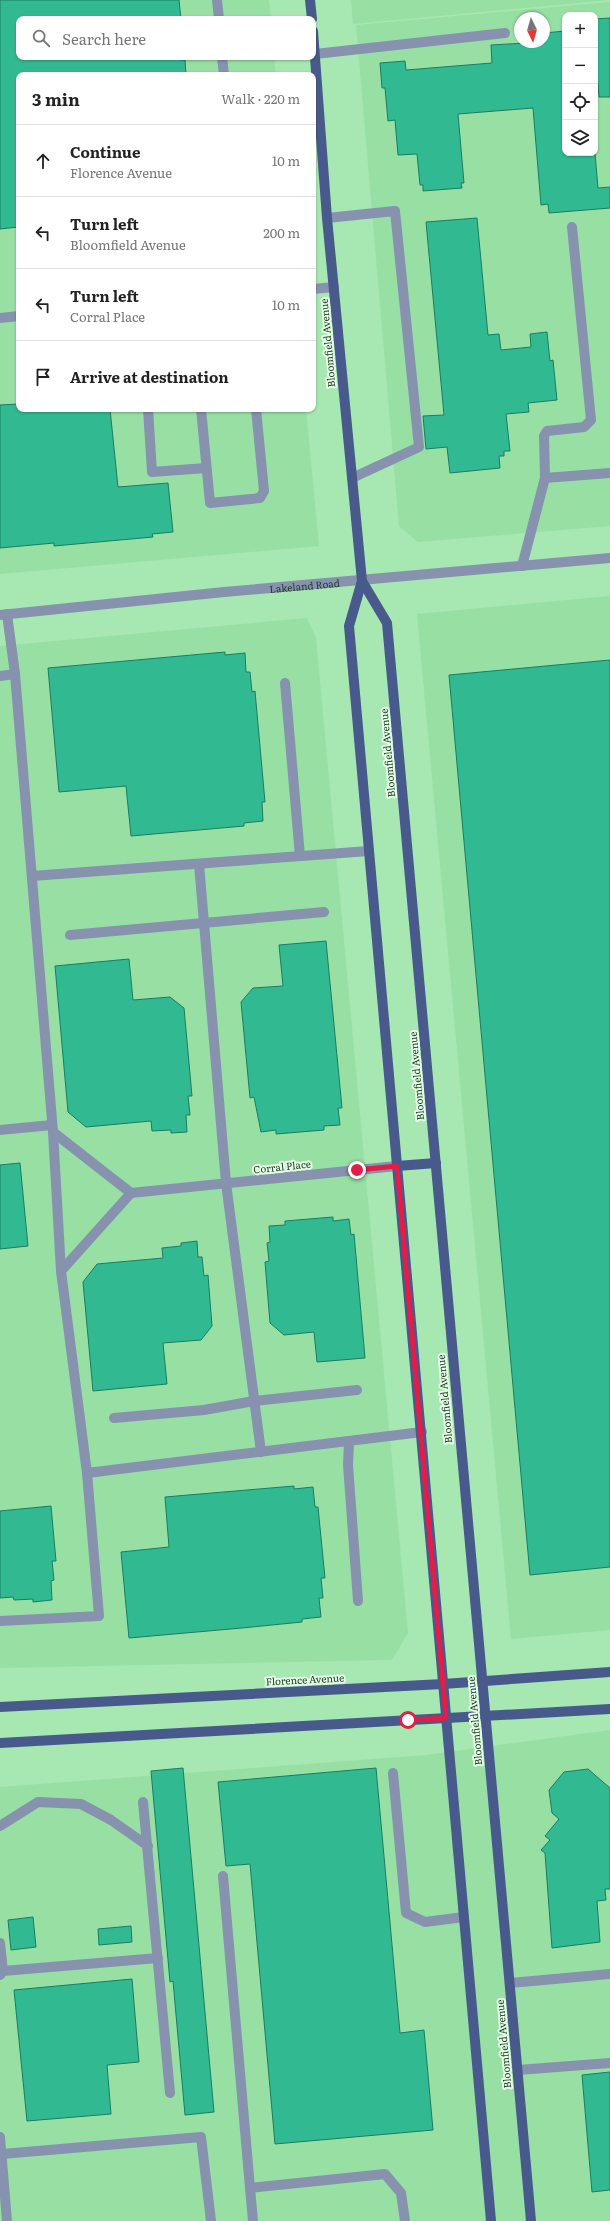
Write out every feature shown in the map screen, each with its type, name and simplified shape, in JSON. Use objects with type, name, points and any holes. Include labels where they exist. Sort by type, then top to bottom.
[{"type":"main road","points":[[310,0],[312,16]]},
{"type":"main road","name":"Bloomfield Avenue","points":[[316,54],[334,287],[362,581],[349,626],[422,1432],[491,2221]]},
{"type":"main road","name":"Bloomfield Avenue","points":[[362,581],[387,624],[531,2221]]},
{"type":"main road","name":"Corral Place","points":[[397,1166],[436,1163]]},
{"type":"main road","name":"Florence Avenue","points":[[0,1707],[443,1684],[610,1672]]},
{"type":"main road","points":[[0,1743],[610,1709]]},
{"type":"street","points":[[217,0],[219,16]]},
{"type":"street","points":[[316,54],[505,33]]},
{"type":"street","points":[[222,60],[224,72]]},
{"type":"street","points":[[328,218],[394,211],[419,447],[352,478]]},
{"type":"street","points":[[522,566],[545,478],[542,442],[547,431],[584,427],[591,420],[572,227]]},
{"type":"street","points":[[316,289],[334,287]]},
{"type":"street","points":[[0,318],[16,316]]},
{"type":"street","points":[[148,412],[152,472],[206,468]]},
{"type":"street","points":[[201,412],[210,503],[260,498],[264,491],[256,412]]},
{"type":"street","points":[[545,478],[610,473]]},
{"type":"street","name":"Lakeland Road","points":[[3,614],[224,592],[610,558]]},
{"type":"street","points":[[0,1621],[99,1616],[87,1473],[61,1271],[52,1129],[15,674],[3,614]]},
{"type":"street","points":[[0,676],[15,674]]},
{"type":"street","points":[[285,683],[300,856]]},
{"type":"street","points":[[32,876],[369,851]]},
{"type":"street","points":[[199,864],[226,1184],[261,1452]]},
{"type":"street","points":[[70,934],[324,912]]},
{"type":"street","points":[[0,1130],[52,1129],[132,1193],[61,1271]]},
{"type":"street","name":"Corral Place","points":[[132,1193],[397,1166]]},
{"type":"street","points":[[114,1418],[204,1410],[254,1401],[357,1390]]},
{"type":"street","points":[[87,1473],[422,1432]]},
{"type":"street","points":[[349,1441],[348,1465],[358,1601]]},
{"type":"street","points":[[393,1773],[406,1913],[425,1922],[464,1917]]},
{"type":"street","points":[[0,1826],[38,1802],[81,1804],[111,1820],[148,1846]]},
{"type":"street","points":[[144,1802],[170,2093]]},
{"type":"street","points":[[223,1876],[252,2221]]},
{"type":"street","points":[[0,1943],[1,1973],[158,1958]]},
{"type":"street","points":[[510,1983],[610,1974]]},
{"type":"street","points":[[518,2070],[610,2063]]},
{"type":"street","points":[[0,2137],[7,2221]]},
{"type":"street","points":[[2,2154],[201,2137],[211,2221]]},
{"type":"street","points":[[250,2188],[385,2174],[401,2193],[405,2221]]},
{"type":"shaded area","points":[[0,0],[269,0],[271,16],[16,16],[16,60],[274,60],[276,72],[16,72],[16,412],[306,412],[319,546],[0,574]]},
{"type":"shaded area","points":[[351,0],[610,0],[353,24]]},
{"type":"shaded area","points":[[610,2],[610,526],[418,542],[399,526],[356,25]]},
{"type":"shaded area","points":[[610,596],[610,1630],[511,1639],[417,614]]},
{"type":"shaded area","points":[[307,618],[316,638],[408,1633],[392,1660],[0,1668],[0,646]]},
{"type":"shaded area","points":[[610,1730],[610,2221],[0,2221],[0,1787],[426,1755]]},
{"type":"building","points":[[0,0],[179,0],[181,16],[16,16],[16,60],[185,60],[186,72],[16,72],[16,227],[0,229]]},
{"type":"building","points":[[610,18],[610,97],[599,97],[598,19]]},
{"type":"building","points":[[562,31],[562,156],[595,156],[598,188],[610,187],[610,208],[549,213],[548,204],[541,205],[533,108],[458,114],[464,183],[461,183],[462,188],[423,191],[423,185],[420,185],[417,154],[398,155],[395,120],[388,121],[385,88],[382,88],[380,63],[405,61],[406,70],[492,63],[491,45],[514,44],[514,48],[550,48],[550,32]]},
{"type":"building","points":[[477,218],[488,335],[499,334],[501,350],[531,347],[530,334],[547,332],[550,361],[553,360],[557,400],[528,403],[529,412],[506,414],[510,451],[504,451],[504,456],[499,456],[500,468],[450,473],[447,447],[426,449],[423,416],[444,415],[426,222]]},
{"type":"building","points":[[16,404],[16,412],[110,412],[118,487],[168,483],[173,532],[152,534],[153,537],[54,546],[54,543],[0,548],[0,405]]},
{"type":"building","points":[[225,652],[225,655],[245,653],[246,672],[250,672],[252,692],[255,691],[265,802],[262,802],[263,821],[244,823],[244,826],[131,836],[126,786],[59,792],[48,668]]},
{"type":"building","points":[[610,660],[610,1567],[530,1575],[449,675]]},
{"type":"building","points":[[326,941],[342,1108],[338,1108],[340,1125],[324,1126],[324,1130],[276,1134],[276,1130],[261,1132],[254,1097],[250,1098],[241,1002],[253,988],[283,986],[279,945]]},
{"type":"building","points":[[129,959],[133,1000],[170,997],[184,1008],[192,1096],[188,1096],[190,1115],[186,1115],[187,1132],[171,1133],[171,1130],[152,1131],[151,1121],[86,1127],[68,1112],[55,966]]},
{"type":"building","points":[[20,1163],[28,1246],[0,1249],[0,1165]]},
{"type":"building","points":[[333,1217],[333,1221],[349,1219],[351,1235],[354,1234],[365,1358],[317,1362],[314,1332],[284,1335],[270,1323],[265,1262],[269,1261],[267,1243],[270,1242],[269,1226],[285,1225],[285,1221]]},
{"type":"building","points":[[197,1241],[198,1257],[202,1257],[204,1276],[208,1275],[212,1326],[201,1340],[163,1343],[167,1384],[93,1391],[83,1282],[97,1264],[163,1258],[162,1248],[181,1246],[181,1243]]},
{"type":"building","points":[[294,1486],[294,1489],[313,1487],[315,1507],[318,1507],[325,1578],[321,1578],[323,1598],[319,1598],[321,1617],[302,1619],[302,1622],[129,1638],[121,1552],[169,1547],[165,1497]]},
{"type":"building","points":[[51,1506],[56,1561],[52,1561],[54,1580],[51,1581],[52,1600],[33,1602],[33,1599],[14,1600],[13,1597],[0,1598],[0,1511]]},
{"type":"building","points":[[183,1768],[214,2112],[185,2115],[173,1981],[170,1982],[151,1771]]},
{"type":"building","points":[[376,1768],[400,2033],[424,2030],[433,2130],[275,2144],[250,1864],[226,1866],[218,1782]]},
{"type":"building","points":[[588,1769],[610,1788],[610,1889],[605,1889],[606,1900],[597,1901],[600,1942],[552,1948],[545,1853],[541,1850],[550,1840],[545,1836],[559,1819],[552,1813],[549,1790],[564,1772]]},
{"type":"building","points":[[33,1917],[36,1947],[11,1950],[8,1920]]},
{"type":"building","points":[[131,1926],[132,1942],[99,1945],[98,1929]]},
{"type":"building","points":[[132,1979],[139,2062],[107,2065],[111,2114],[27,2121],[14,1990]]},
{"type":"building","points":[[610,2072],[610,2190],[592,2192],[582,2075]]},
{"type":"route","points":[[357,1170],[397,1166],[422,1432],[446,1718],[408,1720]]}]
